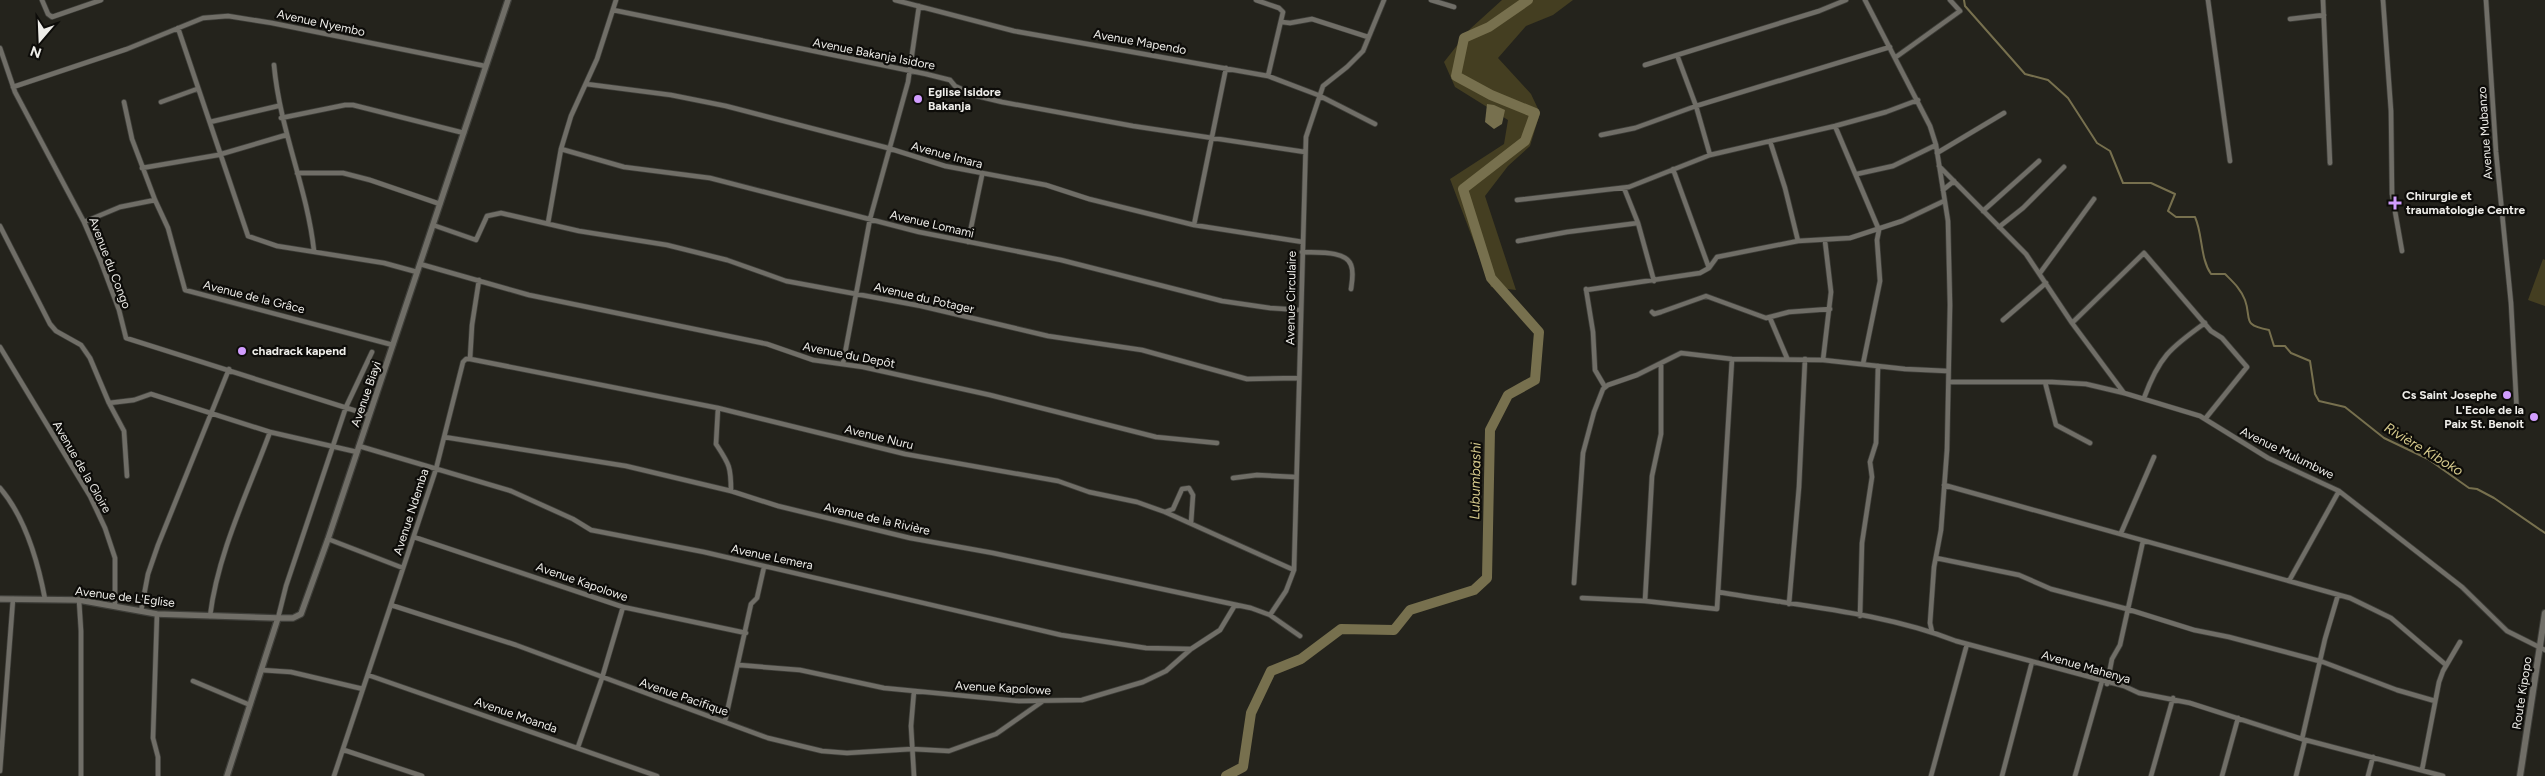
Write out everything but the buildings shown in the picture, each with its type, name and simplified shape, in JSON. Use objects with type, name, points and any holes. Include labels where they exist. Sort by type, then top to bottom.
[{"type":"main road","name":"Route Kipopo","points":[[2520,776],[2543,649],[2545,613]]},
{"type":"street","points":[[42,0],[48,14],[52,17],[101,0]]},
{"type":"street","points":[[548,223],[561,148],[571,116],[586,84],[616,0]]},
{"type":"street","name":"Avenue Mapendo","points":[[895,0],[1014,31],[1268,76],[1318,95],[1375,124]]},
{"type":"street","points":[[1258,0],[1281,9],[1282,22],[1268,76]]},
{"type":"street","name":"Avenue Circulaire","points":[[1270,616],[1286,591],[1294,570],[1302,242],[1305,152],[1308,129],[1318,95],[1323,86],[1347,67],[1363,51],[1384,0]]},
{"type":"street","points":[[1431,0],[1454,7]]},
{"type":"street","points":[[1645,65],[1819,11],[1846,0]]},
{"type":"street","points":[[1865,0],[1930,126],[1936,145],[1948,221],[1950,269],[1949,382],[1944,485],[1930,623],[1932,632]]},
{"type":"street","points":[[1896,57],[1960,11],[1950,0]]},
{"type":"street","points":[[2208,0],[2230,161]]},
{"type":"street","points":[[2323,0],[2330,163]]},
{"type":"street","points":[[2383,0],[2391,111],[2392,194],[2402,251]]},
{"type":"street","name":"Avenue Mubanzo","points":[[2486,0],[2496,152],[2511,303],[2517,414]]},
{"type":"street","name":"Avenue Biayi","points":[[278,618],[293,618],[301,614],[370,415],[506,1]]},
{"type":"street","points":[[844,364],[870,219],[910,71],[919,6]]},
{"type":"street","name":"Avenue Bakanja Isidore","points":[[613,10],[950,80],[962,90],[991,100],[1210,139],[1305,152]]},
{"type":"street","points":[[2290,19],[2324,15]]},
{"type":"street","name":"Avenue Nyembo","points":[[13,87],[127,49],[210,16],[228,16],[485,66]]},
{"type":"street","points":[[1282,22],[1290,23],[1312,18],[1368,37]]},
{"type":"street","points":[[178,28],[248,236],[277,246],[384,263],[417,272]]},
{"type":"street","points":[[1601,135],[1635,128],[1696,106],[1890,47]]},
{"type":"street","name":"Avenue du Congo","points":[[0,48],[13,87],[84,222],[113,293],[126,338],[370,415]]},
{"type":"street","points":[[1677,55],[1696,106],[1710,155]]},
{"type":"street","points":[[274,65],[278,106],[308,210],[314,251]]},
{"type":"street","points":[[1194,225],[1226,68]]},
{"type":"street","name":"Avenue Imara","points":[[586,84],[671,95],[726,106],[888,148],[909,156],[982,175],[1046,185],[1089,199],[1194,225],[1302,242]]},
{"type":"street","points":[[161,102],[197,89]]},
{"type":"street","points":[[1517,200],[1624,188],[1710,155],[1835,126],[1886,112],[1918,100]]},
{"type":"street","name":"Avenue de la Grâce","points":[[124,102],[132,139],[154,200],[168,228],[185,290],[393,345]]},
{"type":"street","points":[[281,118],[353,105],[464,133]]},
{"type":"street","points":[[210,122],[278,106]]},
{"type":"street","points":[[1937,153],[2004,113]]},
{"type":"street","points":[[1835,126],[1857,174],[1879,230],[1877,240],[1880,281],[1862,364]]},
{"type":"street","points":[[142,168],[220,154],[286,135]]},
{"type":"street","points":[[1770,141],[1786,188],[1798,241]]},
{"type":"street","points":[[1857,174],[1893,166],[1936,145]]},
{"type":"street","name":"Avenue Lomami","points":[[561,148],[624,167],[710,178],[870,219],[968,242],[1061,260],[1222,301],[1300,310]]},
{"type":"street","points":[[1983,211],[2039,162]]},
{"type":"street","points":[[1939,166],[2026,254],[2072,322],[2124,392]]},
{"type":"street","points":[[1999,228],[2023,208],[2064,168]]},
{"type":"street","points":[[1673,169],[1709,268]]},
{"type":"street","points":[[297,173],[343,173],[370,180],[440,204]]},
{"type":"street","points":[[968,242],[982,175]]},
{"type":"street","points":[[1943,190],[1954,182]]},
{"type":"street","points":[[1624,188],[1638,223],[1654,280]]},
{"type":"street","points":[[2040,273],[2094,199]]},
{"type":"street","points":[[84,222],[120,207],[154,200]]},
{"type":"street","points":[[1605,387],[1595,370],[1593,332],[1586,289],[1697,274],[1709,268],[1714,258],[1720,255],[1798,241],[1845,239],[1879,230],[1944,200]]},
{"type":"street","name":"Avenue du Potager","points":[[433,225],[476,240],[483,222],[494,213],[667,245],[734,262],[786,281],[920,306],[1038,334],[1142,350],[1247,379],[1298,378]]},
{"type":"street","points":[[1518,241],[1567,232],[1638,223]]},
{"type":"street","points":[[0,226],[50,324],[56,331],[86,350],[109,403],[124,431],[127,476]]},
{"type":"street","points":[[1824,360],[1831,292],[1825,241]]},
{"type":"street","points":[[1302,252],[1341,255],[1348,259],[1352,271],[1351,289]]},
{"type":"street","points":[[2072,322],[2144,253],[2205,323],[2222,338],[2247,367],[2205,419]]},
{"type":"street","name":"Avenue du Depôt","points":[[420,264],[529,295],[767,344],[813,360],[844,364],[990,395],[1156,437],[1217,443]]},
{"type":"street","name":"Avenue Ndemba","points":[[334,776],[436,469],[464,362],[466,359],[470,359],[472,325],[479,280]]},
{"type":"street","points":[[2003,320],[2046,283]]},
{"type":"street","points":[[1652,312],[1654,314],[1661,312],[1706,296],[1770,318],[1789,312],[1830,309]]},
{"type":"street","points":[[1770,318],[1786,358]]},
{"type":"street","points":[[2144,398],[2158,365],[2169,350],[2205,323]]},
{"type":"street","name":"Avenue de la Gloire","points":[[0,348],[90,496],[105,528],[115,558],[115,605]]},
{"type":"street","points":[[226,776],[278,618],[299,545],[334,447],[346,407],[372,352]]},
{"type":"street","points":[[1574,583],[1583,453],[1592,418],[1605,387],[1637,376],[1682,353],[1732,358],[1824,360],[1948,371]]},
{"type":"street","points":[[1582,598],[1645,601],[1717,609],[1732,358]]},
{"type":"street","name":"Avenue Nuru","points":[[470,359],[718,408],[905,454],[1058,481],[1088,492],[1137,502],[1191,523]]},
{"type":"street","points":[[1789,604],[1799,487],[1805,359]]},
{"type":"street","points":[[1645,601],[1652,476],[1660,434],[1661,363]]},
{"type":"street","points":[[1860,616],[1862,543],[1872,477],[1870,462],[1876,443],[1878,366]]},
{"type":"street","points":[[141,611],[148,574],[158,545],[229,369]]},
{"type":"street","name":"Avenue Mulumbwe","points":[[1949,382],[2078,383],[2124,392],[2205,419],[2268,458],[2339,491],[2462,588],[2507,631],[2543,649]]},
{"type":"street","points":[[2045,382],[2056,425],[2090,443]]},
{"type":"street","name":"Avenue Lemera","points":[[109,403],[134,400],[151,394],[270,432],[334,447],[358,449],[511,491],[591,530],[809,575],[1090,640],[1152,648],[1191,649]]},
{"type":"street","points":[[718,408],[716,444],[727,458],[731,471],[731,491]]},
{"type":"street","points":[[210,616],[214,585],[222,558],[270,432]]},
{"type":"street","name":"Avenue de la Rivière","points":[[444,436],[626,466],[731,491],[778,506],[910,538],[993,553],[1235,605],[1270,616],[1300,636]]},
{"type":"street","points":[[2121,534],[2154,457]]},
{"type":"street","points":[[1233,478],[1257,475],[1295,477]]},
{"type":"street","points":[[1944,485],[2289,580],[2361,602],[2391,618],[2446,665]]},
{"type":"street","points":[[0,488],[15,510],[29,544],[40,573],[45,599]]},
{"type":"street","points":[[1165,512],[1173,509],[1182,489],[1189,488],[1193,495],[1191,523],[1294,570]]},
{"type":"street","points":[[2289,580],[2339,491]]},
{"type":"street","name":"Avenue Kapolowe","points":[[414,537],[623,607],[746,633]]},
{"type":"street","points":[[328,539],[403,568]]},
{"type":"street","points":[[2075,776],[2104,682],[2112,659],[2120,645],[2143,541]]},
{"type":"street","points":[[1936,558],[2019,575],[2051,589],[2127,609],[2194,630],[2229,637],[2320,661],[2397,690],[2435,701]]},
{"type":"street","points":[[725,721],[739,665],[751,604],[757,598],[764,567]]},
{"type":"street","name":"Avenue Mahenya","points":[[1719,592],[1860,616],[1932,632],[1967,644],[2147,694],[2172,698],[2304,740],[2442,776]]},
{"type":"street","points":[[2296,776],[2320,661],[2338,595]]},
{"type":"street","name":"Avenue de L'Eglise","points":[[0,598],[79,600],[157,614],[278,618]]},
{"type":"street","points":[[0,771],[13,599]]},
{"type":"street","points":[[79,600],[81,631],[81,776]]},
{"type":"street","name":"Avenue Pacifique","points":[[391,605],[516,645],[768,738],[822,751],[848,753],[912,749],[948,751],[979,742],[1012,724],[1043,701]]},
{"type":"street","name":"Avenue Kapolowe","points":[[739,665],[800,670],[884,688],[1043,701],[1082,700],[1149,680],[1166,671],[1191,649],[1220,630],[1235,605]]},
{"type":"street","points":[[578,747],[602,678],[623,607]]},
{"type":"street","points":[[157,614],[153,738],[158,757],[158,776]]},
{"type":"street","points":[[2422,770],[2439,682],[2446,665],[2460,642]]},
{"type":"street","points":[[1931,776],[1967,644]]},
{"type":"street","points":[[2002,776],[2032,662]]},
{"type":"street","points":[[261,670],[291,672],[363,690]]},
{"type":"street","name":"Avenue Moanda","points":[[368,674],[658,776]]},
{"type":"street","points":[[193,681],[250,705]]},
{"type":"street","points":[[914,691],[911,726],[914,776]]},
{"type":"street","points":[[2150,776],[2172,698]]},
{"type":"street","points":[[2222,776],[2238,718]]},
{"type":"street","points":[[344,750],[422,776]]},
{"type":"street","points":[[2368,776],[2373,757]]},
{"type":"shaded area","points":[[1502,0],[1573,0],[1553,15],[1526,26],[1498,58],[1531,94],[1540,113],[1530,146],[1508,166],[1485,196],[1516,290],[1491,287],[1450,179],[1504,144],[1508,120],[1455,87],[1444,62],[1470,29]]},
{"type":"shaded area","points":[[1487,104],[1505,110],[1502,124],[1494,129],[1485,122]]},
{"type":"shaded area","points":[[2543,259],[2545,260],[2545,306],[2528,300]]},
{"type":"waterway","name":"Lubumbashi","points":[[1226,776],[1243,767],[1251,713],[1271,671],[1301,659],[1341,629],[1394,630],[1410,610],[1474,590],[1487,578],[1490,430],[1508,395],[1535,380],[1539,332],[1491,278],[1463,189],[1525,141],[1535,113],[1491,95],[1456,76],[1464,38],[1489,27],[1528,0]]},
{"type":"waterway","name":"Rivière Kiboko","points":[[1964,0],[1965,6],[2025,74],[2048,80],[2068,98],[2097,143],[2110,151],[2123,183],[2151,183],[2175,194],[2168,211],[2176,217],[2195,217],[2203,254],[2211,274],[2225,274],[2236,286],[2245,300],[2249,320],[2254,326],[2269,330],[2274,346],[2285,346],[2291,353],[2310,361],[2315,394],[2319,401],[2345,407],[2384,438],[2428,459],[2469,488],[2477,489],[2494,498],[2545,533]]},
{"type":"place","name":"Eglise Isidore Bakanja","points":[[918,99]]},
{"type":"place","name":"Chirurgie et traumatologie Centre","points":[[2395,203]]},
{"type":"place","name":"chadrack kapend","points":[[242,351]]},
{"type":"place","name":"Cs Saint Josephe","points":[[2507,395]]},
{"type":"place","name":"L'Ecole de la Paix St. Benoit","points":[[2534,417]]}]
